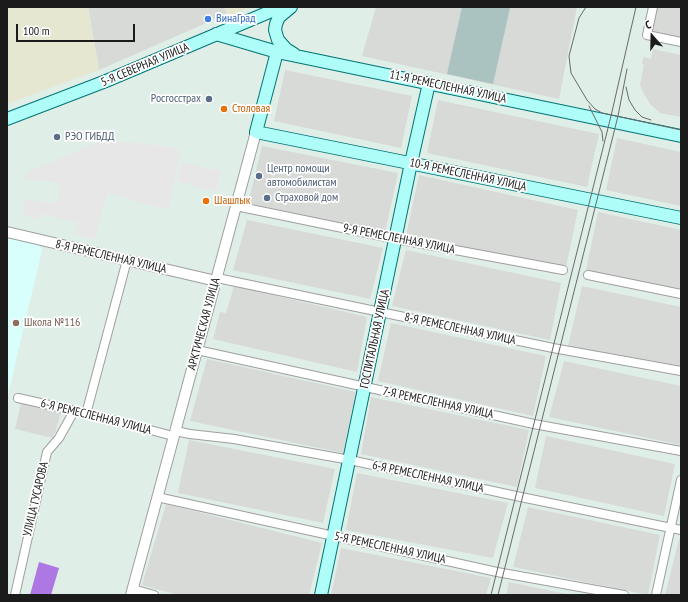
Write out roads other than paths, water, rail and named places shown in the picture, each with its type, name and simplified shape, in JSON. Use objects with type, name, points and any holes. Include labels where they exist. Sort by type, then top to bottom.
[{"type":"main road","name":"5-Я СЕВЕРНАЯ УЛИЦА","points":[[7,119],[106,81],[281,7]]},
{"type":"main road","points":[[291,7],[279,17],[275,30],[278,40],[283,46],[299,56]]},
{"type":"main road","name":"11-Я РЕМЕСЛЕННАЯ УЛИЦА","points":[[216,34],[277,52],[681,136]]},
{"type":"main road","name":"АРКТИЧЕСКАЯ УЛИЦА","points":[[256,132],[277,52]]},
{"type":"main road","name":"ГОСПИТАЛЬНАЯ УЛИЦА","points":[[322,595],[364,387],[429,83]]},
{"type":"main road","name":"10-Я РЕМЕСЛЕННАЯ УЛИЦА","points":[[256,132],[681,218]]},
{"type":"street","points":[[652,7],[647,35],[681,42]]},
{"type":"street","name":"АРКТИЧЕСКАЯ УЛИЦА","points":[[132,592],[256,132]]},
{"type":"street","name":"9-Я РЕМЕСЛЕННАЯ УЛИЦА","points":[[236,206],[396,239],[563,270]]},
{"type":"street","name":"8-Я РЕМЕСЛЕННАЯ УЛИЦА","points":[[7,232],[216,279],[553,348],[681,371]]},
{"type":"street","points":[[86,414],[127,260]]},
{"type":"street","points":[[588,275],[681,294]]},
{"type":"street","name":"7-Я РЕМЕСЛЕННАЯ УЛИЦА","points":[[197,350],[534,424],[681,451]]},
{"type":"street","name":"6-Я РЕМЕСЛЕННАЯ УЛИЦА","points":[[18,398],[174,433],[234,439],[350,460],[681,530]]},
{"type":"street","name":"УЛИЦА ГУСАРОВА","points":[[15,595],[47,452],[59,438],[74,411]]},
{"type":"street","points":[[656,595],[681,480]]},
{"type":"street","name":"5-Я РЕМЕСЛЕННАЯ УЛИЦА","points":[[157,497],[497,572],[624,595]]},
{"type":"street","points":[[132,592],[154,595]]},
{"type":"tram line","points":[[586,7],[579,18],[569,56],[571,73],[587,100],[595,109],[602,113],[681,130]]},
{"type":"tram line","points":[[491,595],[611,116],[636,7]]},
{"type":"tram line","points":[[498,595],[618,116],[627,69]]},
{"type":"tram line","points":[[626,87],[629,100],[635,110],[642,117],[651,120]]},
{"type":"tram line","points":[[589,106],[602,132],[603,141]]},
{"type":"place","name":"ВинаГрад","points":[[208,19]]},
{"type":"place","name":"Росгосстрах","points":[[209,99]]},
{"type":"place","name":"Столовая","points":[[224,109]]},
{"type":"place","name":"РЭО ГИБДД","points":[[57,137]]},
{"type":"place","name":"Центр помощи автомобилистам","points":[[259,176]]},
{"type":"place","name":"Страховой дом","points":[[267,198]]},
{"type":"place","name":"Шашлык","points":[[206,201]]},
{"type":"place","name":"Школа №116","points":[[16,323]]}]
